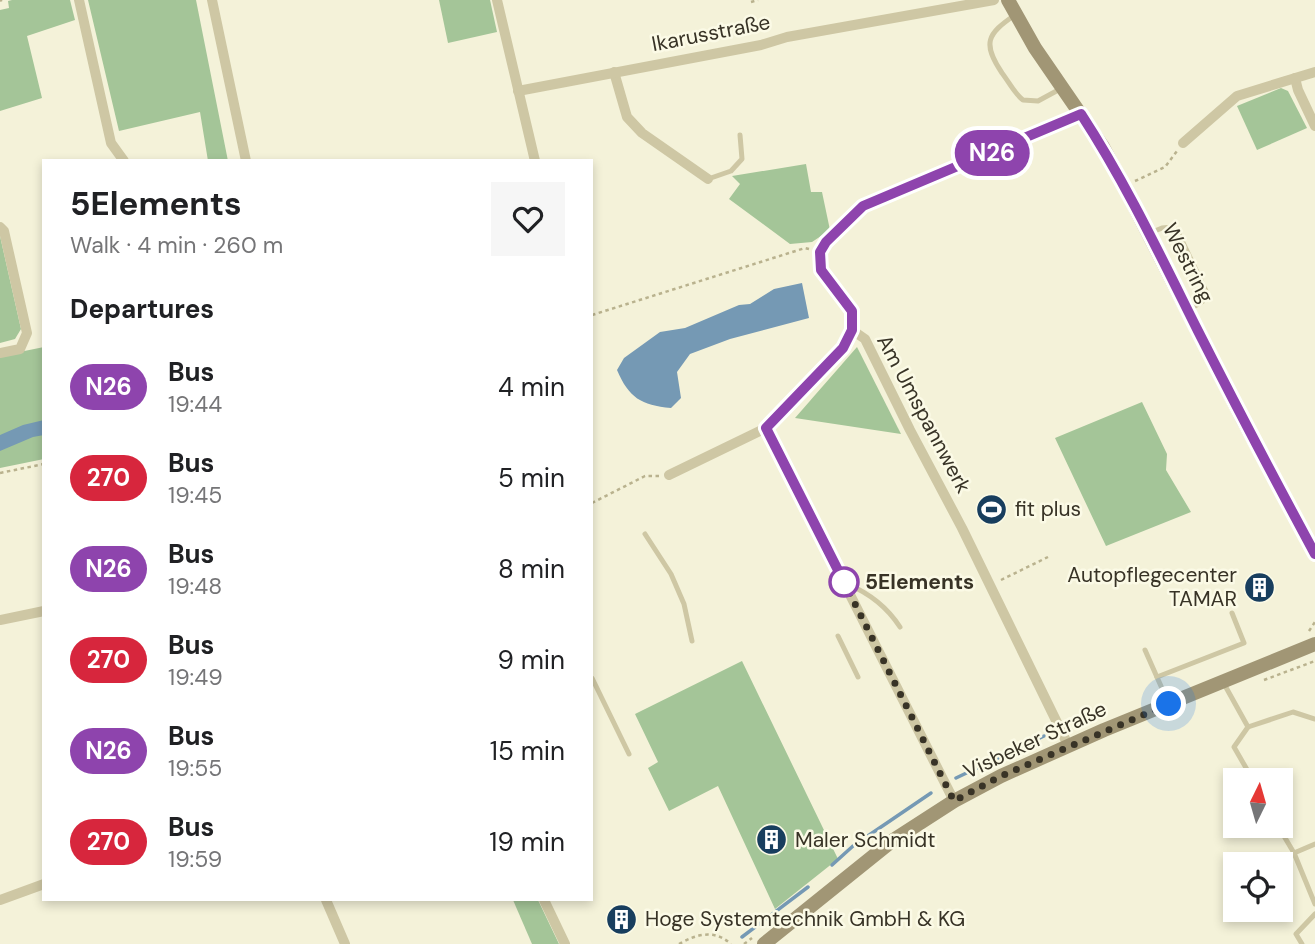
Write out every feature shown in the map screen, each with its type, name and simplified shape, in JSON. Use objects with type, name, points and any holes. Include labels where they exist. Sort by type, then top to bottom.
[{"type":"main road","name":"Westring","points":[[1008,0],[1124,186],[1315,554]]},
{"type":"main road","name":"Visbeker Straße","points":[[764,944],[892,841],[954,801],[1001,776],[1315,644]]},
{"type":"street","points":[[79,0],[111,143],[123,159]]},
{"type":"street","points":[[212,0],[246,159]]},
{"type":"street","points":[[497,0],[535,159]]},
{"type":"street","name":"Ikarusstraße","points":[[518,91],[994,0]]},
{"type":"street","points":[[614,72],[627,117],[642,134],[708,179]]},
{"type":"street","points":[[1183,143],[1237,96],[1315,72]]},
{"type":"street","points":[[1295,78],[1315,126]]},
{"type":"street","points":[[820,252],[826,242],[863,206],[1081,114]]},
{"type":"street","points":[[0,227],[4,231],[27,333],[20,349],[0,353]]},
{"type":"street","name":"Am Umspannwerk","points":[[669,475],[766,428],[843,348],[852,330],[852,311],[821,270],[820,252]]},
{"type":"street","name":"Am Umspannwerk","points":[[852,330],[865,339],[1069,747]]},
{"type":"street","points":[[766,428],[954,801]]},
{"type":"street","points":[[0,620],[42,611]]},
{"type":"street","points":[[0,900],[42,885]]},
{"type":"street","points":[[326,901],[345,944]]},
{"type":"street","points":[[544,901],[565,944]]},
{"type":"lane","points":[[1015,15],[997,27],[992,34],[989,50],[993,60],[1023,100],[1038,101],[1063,88]]},
{"type":"lane","points":[[708,179],[731,171],[742,159],[740,135]]},
{"type":"lane","points":[[1150,233],[1168,227],[1173,227],[1178,232],[1206,291],[1203,301],[1188,310]]},
{"type":"lane","points":[[645,534],[671,574],[684,604],[692,641]]},
{"type":"lane","points":[[844,582],[864,590],[891,612],[900,627]]},
{"type":"lane","points":[[1157,677],[1244,643],[1232,613]]},
{"type":"lane","points":[[838,636],[858,677]]},
{"type":"lane","points":[[1145,650],[1169,704]]},
{"type":"lane","points":[[593,680],[629,754]]},
{"type":"lane","points":[[1223,682],[1248,727]]},
{"type":"lane","points":[[1246,768],[1234,747],[1248,727],[1293,712],[1315,719]]},
{"type":"lane","points":[[1285,838],[1315,904]]},
{"type":"lane","points":[[1294,853],[1315,844]]},
{"type":"lane","points":[[1302,944],[1296,934],[1315,914]]},
{"type":"path","points":[[751,2],[758,0]]},
{"type":"path","points":[[1124,186],[1165,167],[1183,143]]},
{"type":"path","points":[[593,315],[805,248],[820,252]]},
{"type":"path","points":[[0,473],[42,464]]},
{"type":"path","points":[[593,502],[645,476],[669,475]]},
{"type":"path","points":[[990,585],[1048,557]]},
{"type":"path","points":[[1253,684],[1315,661]]},
{"type":"path","points":[[680,944],[690,938],[711,934],[721,936],[731,944]]},
{"type":"green space","points":[[70,0],[75,20],[27,36],[42,98],[0,111],[0,10],[9,8],[8,1]]},
{"type":"green space","points":[[88,0],[196,0],[228,159],[208,159],[200,112],[119,131]]},
{"type":"green space","points":[[439,0],[490,0],[497,32],[448,43]]},
{"type":"green space","points":[[1281,88],[1288,91],[1307,128],[1257,150],[1237,106]]},
{"type":"green space","points":[[806,164],[811,192],[822,192],[830,230],[812,242],[790,244],[729,199],[740,184],[732,176]]},
{"type":"green space","points":[[0,236],[21,329],[15,339],[0,343]]},
{"type":"green space","points":[[42,347],[42,459],[0,468],[0,356]]},
{"type":"green space","points":[[857,347],[901,434],[795,418]]},
{"type":"green space","points":[[1142,402],[1167,454],[1166,470],[1191,512],[1106,546],[1055,438]]},
{"type":"green space","points":[[742,661],[838,859],[775,909],[718,786],[669,811],[648,768],[658,762],[635,714]]},
{"type":"green space","points":[[513,901],[538,901],[559,944],[532,944]]},
{"type":"water","points":[[802,283],[809,318],[730,339],[690,354],[677,372],[681,398],[671,408],[652,405],[637,398],[622,380],[617,370],[624,358],[660,332],[685,328],[739,305],[750,304],[774,289]]},
{"type":"water","points":[[42,420],[42,435],[0,451],[0,435]]},
{"type":"waterway","points":[[956,778],[1044,736]]},
{"type":"waterway","points":[[832,865],[853,846],[931,793]]},
{"type":"waterway","points":[[742,937],[808,887]]},
{"type":"bus line","name":"N26","points":[[844,582],[766,428],[843,348],[852,330],[852,311],[821,270],[820,252],[826,242],[863,206],[1081,114],[1150,233],[1244,422],[1315,554]]},
{"type":"place","name":"fit plus","points":[[992,509]]},
{"type":"place","name":"5Elements","points":[[844,582]]},
{"type":"place","name":"Autopflegecenter TAMAR","points":[[1260,587]]},
{"type":"place","name":"Maler Schmidt","points":[[772,840]]},
{"type":"place","name":"Hoge Systemtechnik GmbH & KG","points":[[622,919]]},
{"type":"route","points":[[844,582],[954,801],[1001,776],[1169,704]]}]
